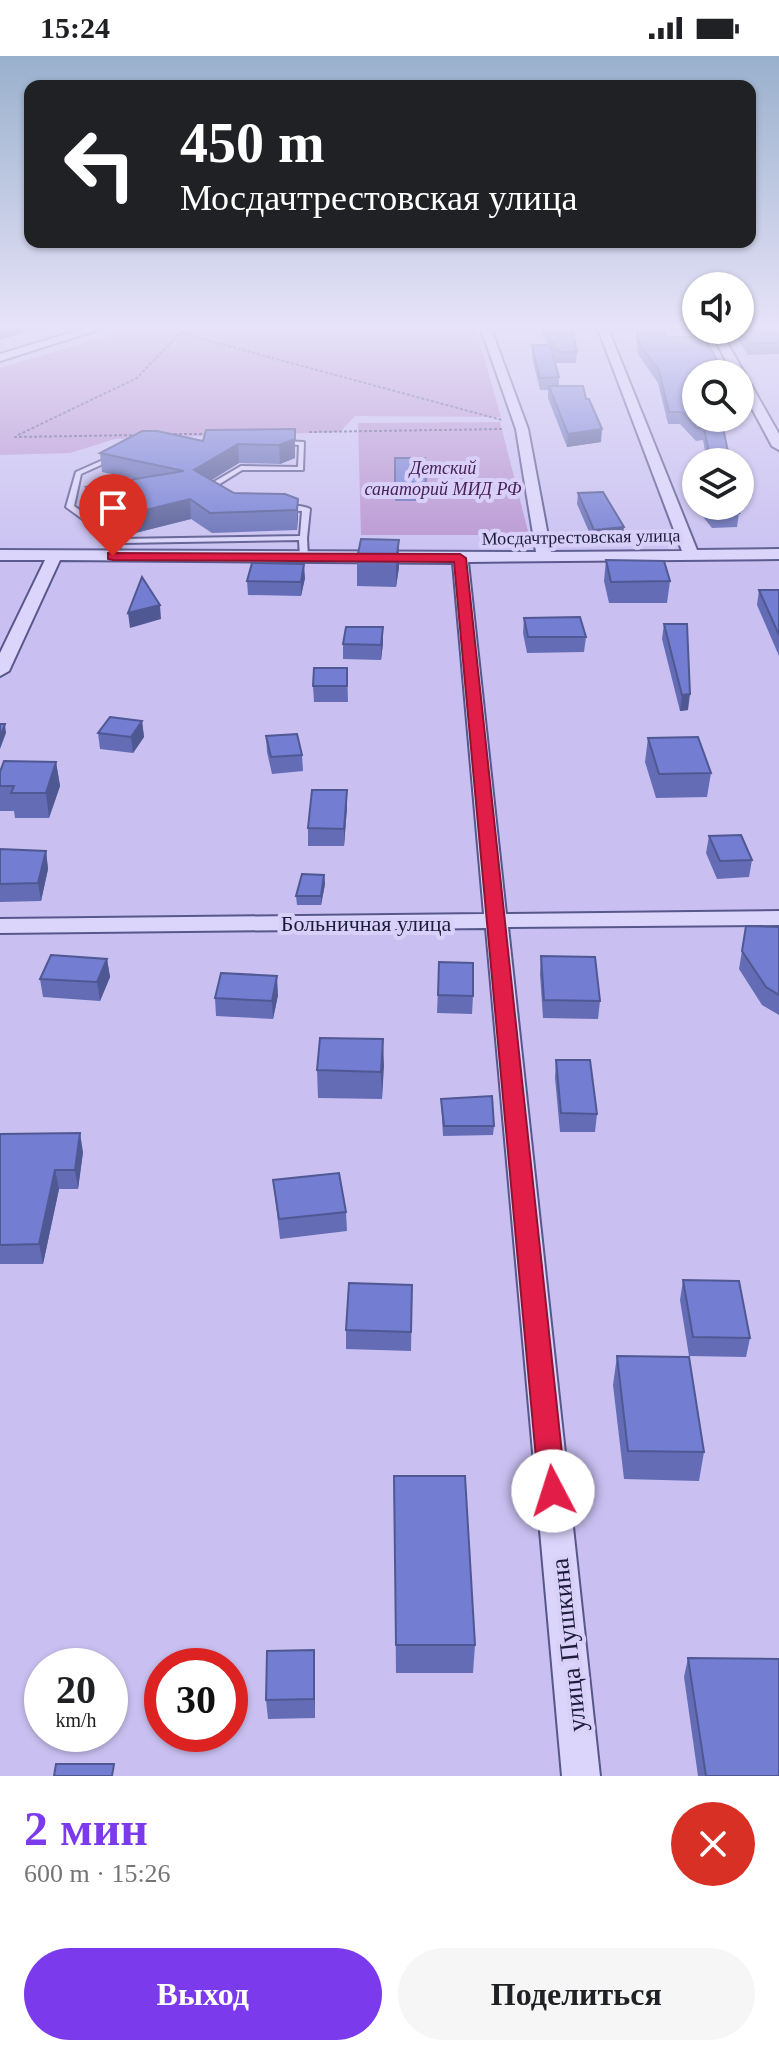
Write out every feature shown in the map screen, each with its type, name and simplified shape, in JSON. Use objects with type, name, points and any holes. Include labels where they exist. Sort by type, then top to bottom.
[{"type":"street","points":[[514,406],[521,427],[544,557]]},
{"type":"street","points":[[633,406],[692,556]]},
{"type":"street","points":[[757,406],[779,446]]},
{"type":"street","name":"Мосдачтрестовская улица","points":[[0,555],[54,556],[116,548],[304,557],[779,554]]},
{"type":"street","points":[[0,671],[54,556]]},
{"type":"street","name":"улица Пушкина","points":[[460,558],[581,1776]]},
{"type":"street","name":"Больничная улица","points":[[0,926],[779,918]]},
{"type":"lane","points":[[230,501],[218,494],[214,484],[241,468],[301,469],[302,443],[273,443]]},
{"type":"lane","points":[[115,456],[78,473],[70,507],[116,548],[303,538]]},
{"type":"lane","points":[[267,508],[306,509],[304,557]]},
{"type":"path","points":[[78,406],[14,437],[141,435]]},
{"type":"path","points":[[446,406],[521,427]]},
{"type":"path","points":[[300,432],[521,427]]},
{"type":"path","points":[[157,434],[220,433]]},
{"type":"green space","points":[[0,406],[498,406],[501,417],[355,416],[340,432],[115,439],[70,453],[0,455]]},
{"type":"green space","name":"Детский санаторий МИД РФ","points":[[500,422],[529,535],[361,535],[358,423]]},
{"type":"building","points":[[557,406],[592,406],[602,429],[568,434]]},
{"type":"building","points":[[668,406],[682,406],[682,412],[669,412]]},
{"type":"building","points":[[295,429],[295,439],[279,445],[238,444],[194,470],[234,493],[285,494],[298,499],[297,510],[210,513],[190,499],[121,516],[86,487],[184,471],[100,453],[142,431],[157,431],[203,441],[206,430]]},
{"type":"building","points":[[705,432],[724,432],[727,448],[708,448]]},
{"type":"building","points":[[395,458],[425,458],[426,487],[395,487]]},
{"type":"building","points":[[603,492],[624,527],[594,530],[578,493]]},
{"type":"building","points":[[361,539],[399,540],[396,560],[357,559]]},
{"type":"building","points":[[606,560],[664,561],[670,581],[611,582]]},
{"type":"building","points":[[252,563],[304,564],[301,582],[247,581]]},
{"type":"building","points":[[142,577],[160,605],[128,613]]},
{"type":"building","points":[[759,590],[779,590],[779,635]]},
{"type":"building","points":[[580,617],[586,637],[528,637],[524,618]]},
{"type":"building","points":[[664,624],[687,624],[690,694],[682,695]]},
{"type":"building","points":[[346,627],[383,627],[381,645],[343,644]]},
{"type":"building","points":[[314,668],[347,668],[347,686],[313,686]]},
{"type":"building","points":[[110,717],[142,721],[131,737],[98,733]]},
{"type":"building","points":[[297,734],[302,755],[271,757],[266,736]]},
{"type":"building","points":[[698,737],[711,773],[659,774],[648,738]]},
{"type":"building","points":[[4,761],[56,762],[46,793],[11,793],[14,786],[0,786]]},
{"type":"building","points":[[312,790],[347,790],[344,829],[308,828]]},
{"type":"building","points":[[741,835],[752,860],[720,861],[709,836]]},
{"type":"building","points":[[0,849],[46,851],[38,883],[0,884]]},
{"type":"building","points":[[302,874],[324,875],[321,896],[296,896]]},
{"type":"building","points":[[746,926],[779,927],[779,995],[766,987],[742,951]]},
{"type":"building","points":[[51,955],[107,959],[97,982],[40,979]]},
{"type":"building","points":[[541,956],[595,957],[600,1001],[544,1000]]},
{"type":"building","points":[[439,962],[473,963],[473,996],[438,995]]},
{"type":"building","points":[[221,973],[277,976],[272,1001],[215,998]]},
{"type":"building","points":[[320,1038],[383,1039],[381,1072],[317,1070]]},
{"type":"building","points":[[556,1060],[590,1060],[597,1114],[561,1113]]},
{"type":"building","points":[[492,1096],[494,1126],[444,1126],[441,1099]]},
{"type":"building","points":[[80,1133],[75,1170],[55,1170],[39,1244],[0,1245],[0,1134]]},
{"type":"building","points":[[339,1173],[346,1212],[279,1219],[273,1180]]},
{"type":"building","points":[[683,1280],[739,1281],[750,1338],[693,1337]]},
{"type":"building","points":[[349,1283],[412,1285],[411,1332],[346,1330]]},
{"type":"building","points":[[617,1356],[689,1357],[704,1452],[628,1451]]},
{"type":"building","points":[[394,1476],[465,1476],[475,1645],[396,1645]]},
{"type":"building","points":[[314,1650],[314,1699],[266,1700],[267,1651]]},
{"type":"building","points":[[688,1658],[779,1659],[779,1776],[706,1776]]},
{"type":"building","points":[[56,1764],[114,1764],[112,1776],[54,1776]]},
{"type":"route","points":[[113,556],[460,558],[553,1491]]}]
